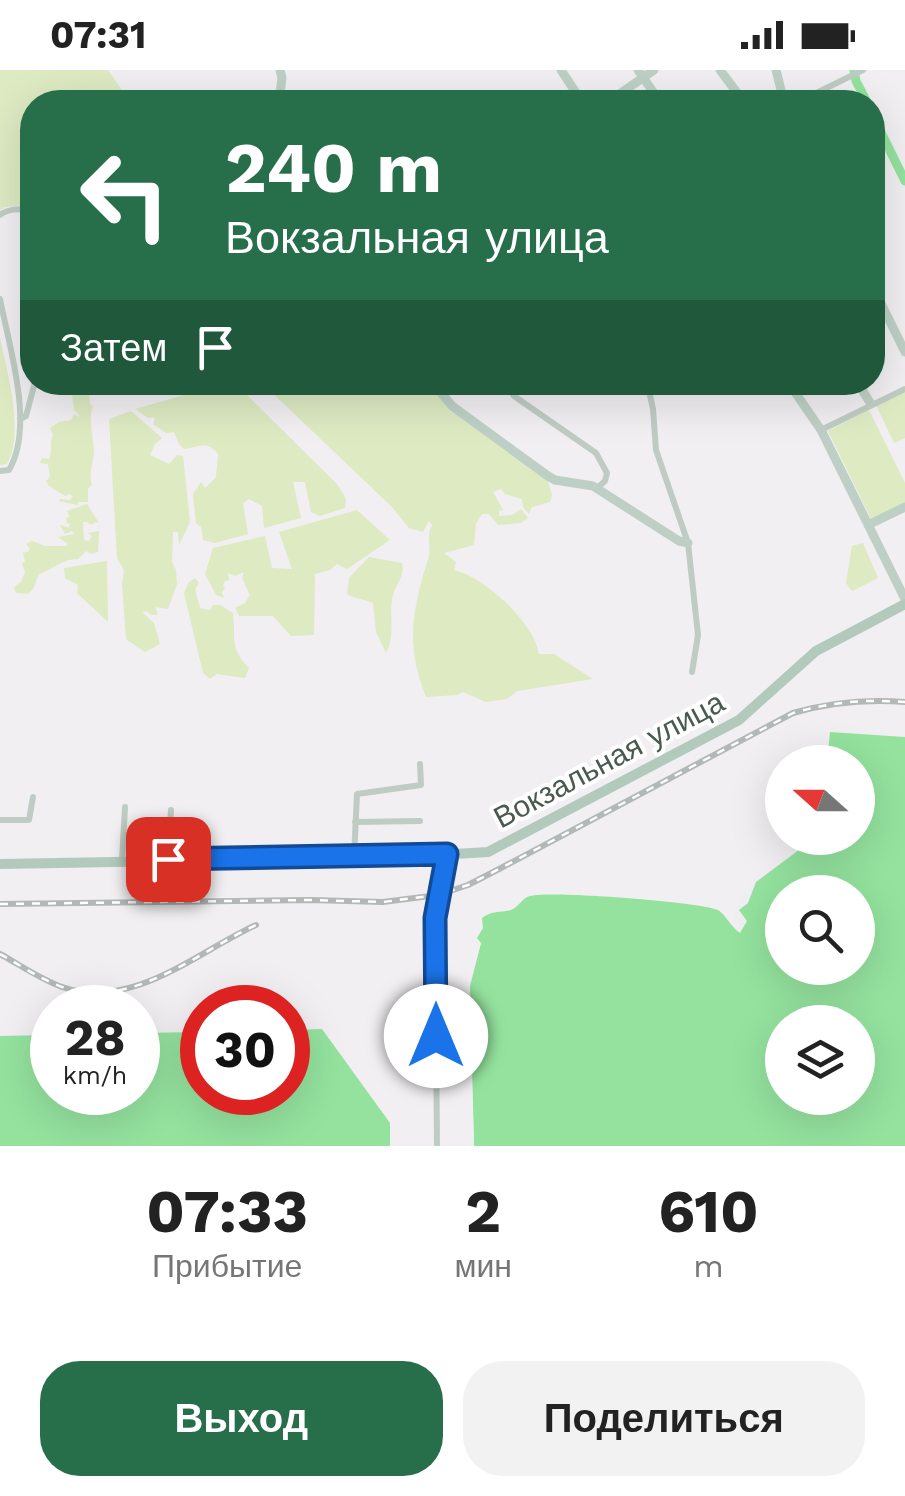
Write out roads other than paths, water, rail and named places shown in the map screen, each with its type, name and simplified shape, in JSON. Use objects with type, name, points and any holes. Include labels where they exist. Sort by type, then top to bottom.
[{"type":"main road","points":[[641,74],[654,70]]},
{"type":"main road","points":[[885,311],[905,352]]},
{"type":"main road","points":[[443,395],[452,406],[548,476],[597,488],[688,543]]},
{"type":"main road","points":[[797,395],[821,430],[905,602]]},
{"type":"main road","points":[[865,395],[871,404]]},
{"type":"main road","points":[[868,525],[905,508]]},
{"type":"main road","name":"Вокзальная улица","points":[[0,864],[480,854],[722,730],[753,710],[816,651],[905,602]]},
{"type":"street","points":[[823,90],[862,71]]},
{"type":"street","points":[[0,299],[20,419],[15,459],[9,470],[0,471]]},
{"type":"street","points":[[821,430],[905,390]]},
{"type":"street","points":[[20,419],[26,416],[32,395]]},
{"type":"street","points":[[513,395],[596,453],[608,473],[597,488]]},
{"type":"street","points":[[650,395],[656,450],[688,543],[698,635],[692,672]]},
{"type":"street","points":[[354,858],[356,794],[421,786],[420,764]]},
{"type":"street","points":[[0,820],[30,820],[33,798]]},
{"type":"street","points":[[122,860],[124,807]]},
{"type":"street","points":[[168,859],[171,810]]},
{"type":"street","points":[[355,822],[420,821]]},
{"type":"street","points":[[438,1146],[435,918],[447,854]]},
{"type":"waterway","points":[[854,70],[861,90]]},
{"type":"waterway","points":[[885,140],[905,181]]},
{"type":"railway","points":[[0,904],[383,902],[438,895],[468,885],[793,713],[849,702],[905,702]]},
{"type":"railway","points":[[0,954],[62,987],[114,991],[163,975],[256,925]]}]
